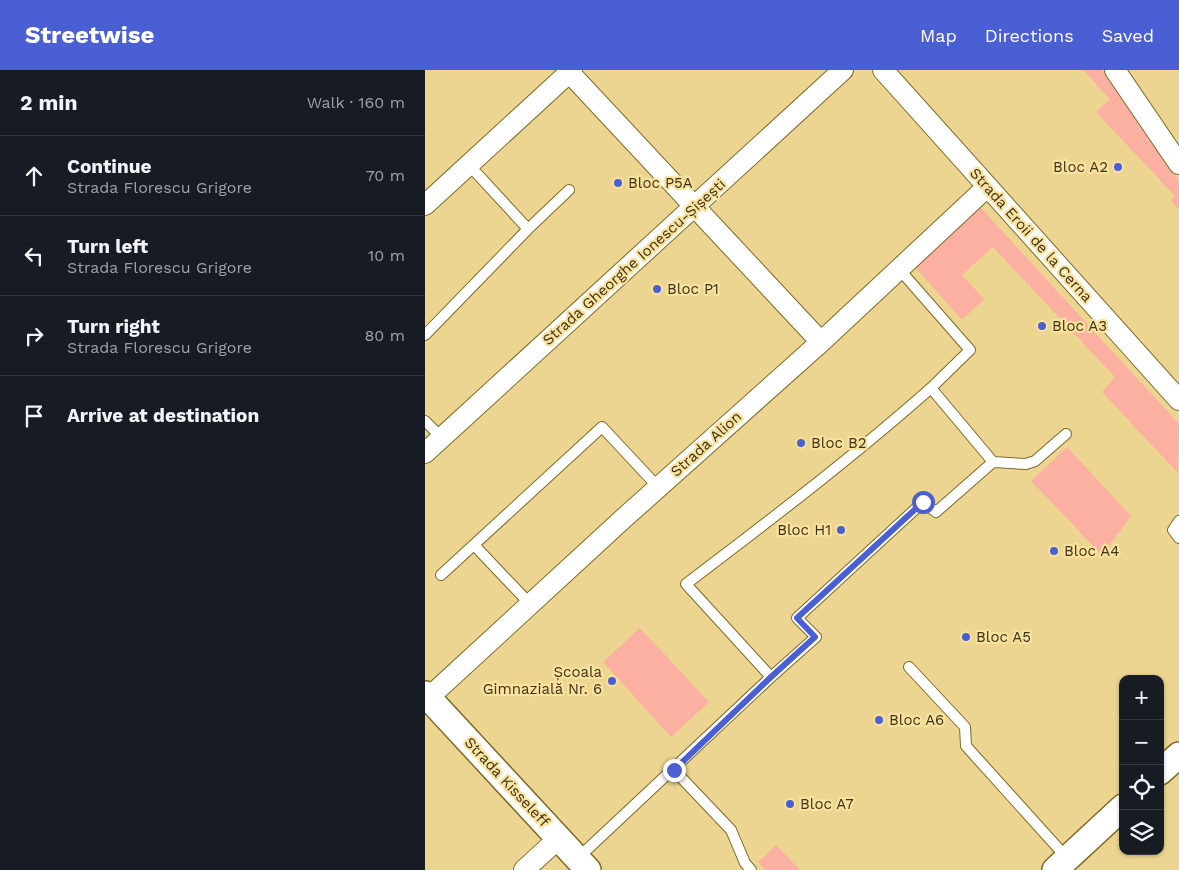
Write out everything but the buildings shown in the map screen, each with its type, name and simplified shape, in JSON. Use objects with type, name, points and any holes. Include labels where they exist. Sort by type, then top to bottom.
[{"type":"street","name":"Strada Gheorghe Ionescu-Șișești","points":[[425,453],[843,70]]},
{"type":"street","name":"Strada Eroii de la Cerna","points":[[883,70],[1179,400]]},
{"type":"street","points":[[425,205],[569,71],[694,208],[821,342]]},
{"type":"street","points":[[1120,74],[1179,164]]},
{"type":"street","name":"Strada Alion","points":[[426,698],[821,342],[987,187]]},
{"type":"street","name":"Strada Kisseleff","points":[[426,698],[583,864]]},
{"type":"street","points":[[1164,768],[1179,755]]},
{"type":"street","points":[[1061,864],[1120,810]]},
{"type":"street","points":[[524,870],[559,838]]},
{"type":"lane","points":[[469,165],[527,229]]},
{"type":"lane","points":[[425,335],[527,229],[569,190]]},
{"type":"lane","points":[[771,677],[686,584],[759,529],[860,448],[931,388],[970,350],[899,269]]},
{"type":"lane","points":[[931,388],[993,462]]},
{"type":"lane","points":[[425,421],[442,438]]},
{"type":"lane","points":[[441,575],[602,427],[658,487]]},
{"type":"lane","points":[[583,864],[674,770],[815,637],[797,618],[923,502],[936,512],[993,462],[1026,464],[1035,461],[1066,434]]},
{"type":"lane","points":[[1179,522],[1173,530],[1179,538]]},
{"type":"lane","points":[[474,545],[530,604]]},
{"type":"lane","points":[[909,667],[965,727],[966,746],[1061,864]]},
{"type":"lane","points":[[674,770],[731,830],[745,863],[751,870]]},
{"type":"shaded area","points":[[1083,70],[1102,70],[1179,181],[1179,210],[1171,201],[1175,196],[1096,112],[1110,99]]},
{"type":"shaded area","points":[[980,207],[1179,424],[1178,473],[1102,392],[1115,377],[993,247],[962,275],[984,299],[962,320],[915,267]]},
{"type":"shaded area","points":[[1067,447],[1131,516],[1102,555],[1031,481]]},
{"type":"shaded area","points":[[640,628],[709,702],[671,737],[603,662]]},
{"type":"shaded area","points":[[776,845],[800,870],[765,870],[758,862]]},
{"type":"place","name":"Bloc A2","points":[[1118,167]]},
{"type":"place","name":"Bloc P5A","points":[[618,183]]},
{"type":"place","name":"Bloc P1","points":[[657,289]]},
{"type":"place","name":"Bloc A3","points":[[1042,326]]},
{"type":"place","name":"Bloc B2","points":[[801,443]]},
{"type":"place","name":"Bloc H1","points":[[841,530]]},
{"type":"place","name":"Bloc A4","points":[[1054,551]]},
{"type":"place","name":"Bloc A5","points":[[966,637]]},
{"type":"place","name":"Școala Gimnazială Nr. 6","points":[[612,681]]},
{"type":"place","name":"Bloc A6","points":[[879,720]]},
{"type":"place","name":"Bloc A7","points":[[790,804]]},
{"type":"route","points":[[674,770],[815,637],[797,618],[923,502]]}]
